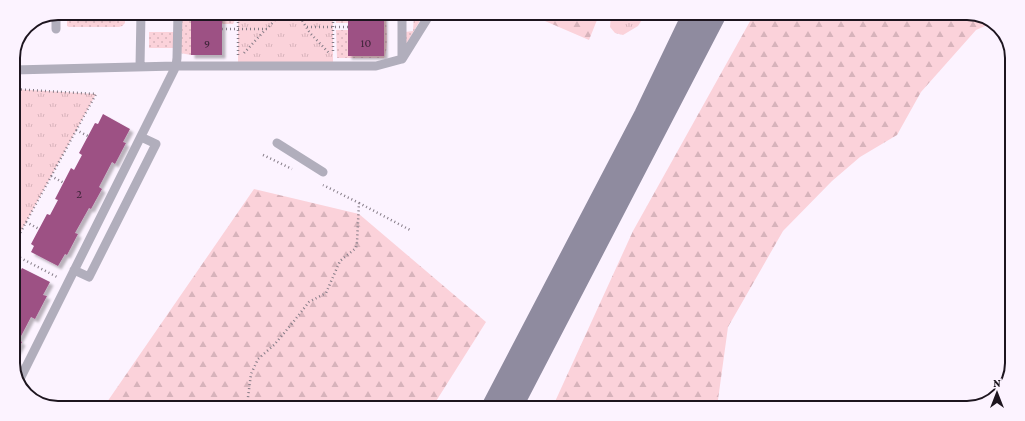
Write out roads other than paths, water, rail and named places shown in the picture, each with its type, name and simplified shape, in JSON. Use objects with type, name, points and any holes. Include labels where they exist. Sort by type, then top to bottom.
[{"type":"main road","points":[[496,401],[645,115],[691,20]]},
{"type":"main road","points":[[515,401],[712,20]]},
{"type":"lane","points":[[56,20],[56,29]]},
{"type":"lane","points":[[140,20],[140,66]]},
{"type":"lane","points":[[22,375],[176,66],[178,58],[178,20]]},
{"type":"lane","points":[[402,20],[402,59]]},
{"type":"lane","points":[[20,70],[140,66],[376,66],[402,59],[426,20]]},
{"type":"lane","points":[[74,270],[89,277],[156,144],[141,137]]},
{"type":"lane","points":[[277,143],[323,172]]}]
